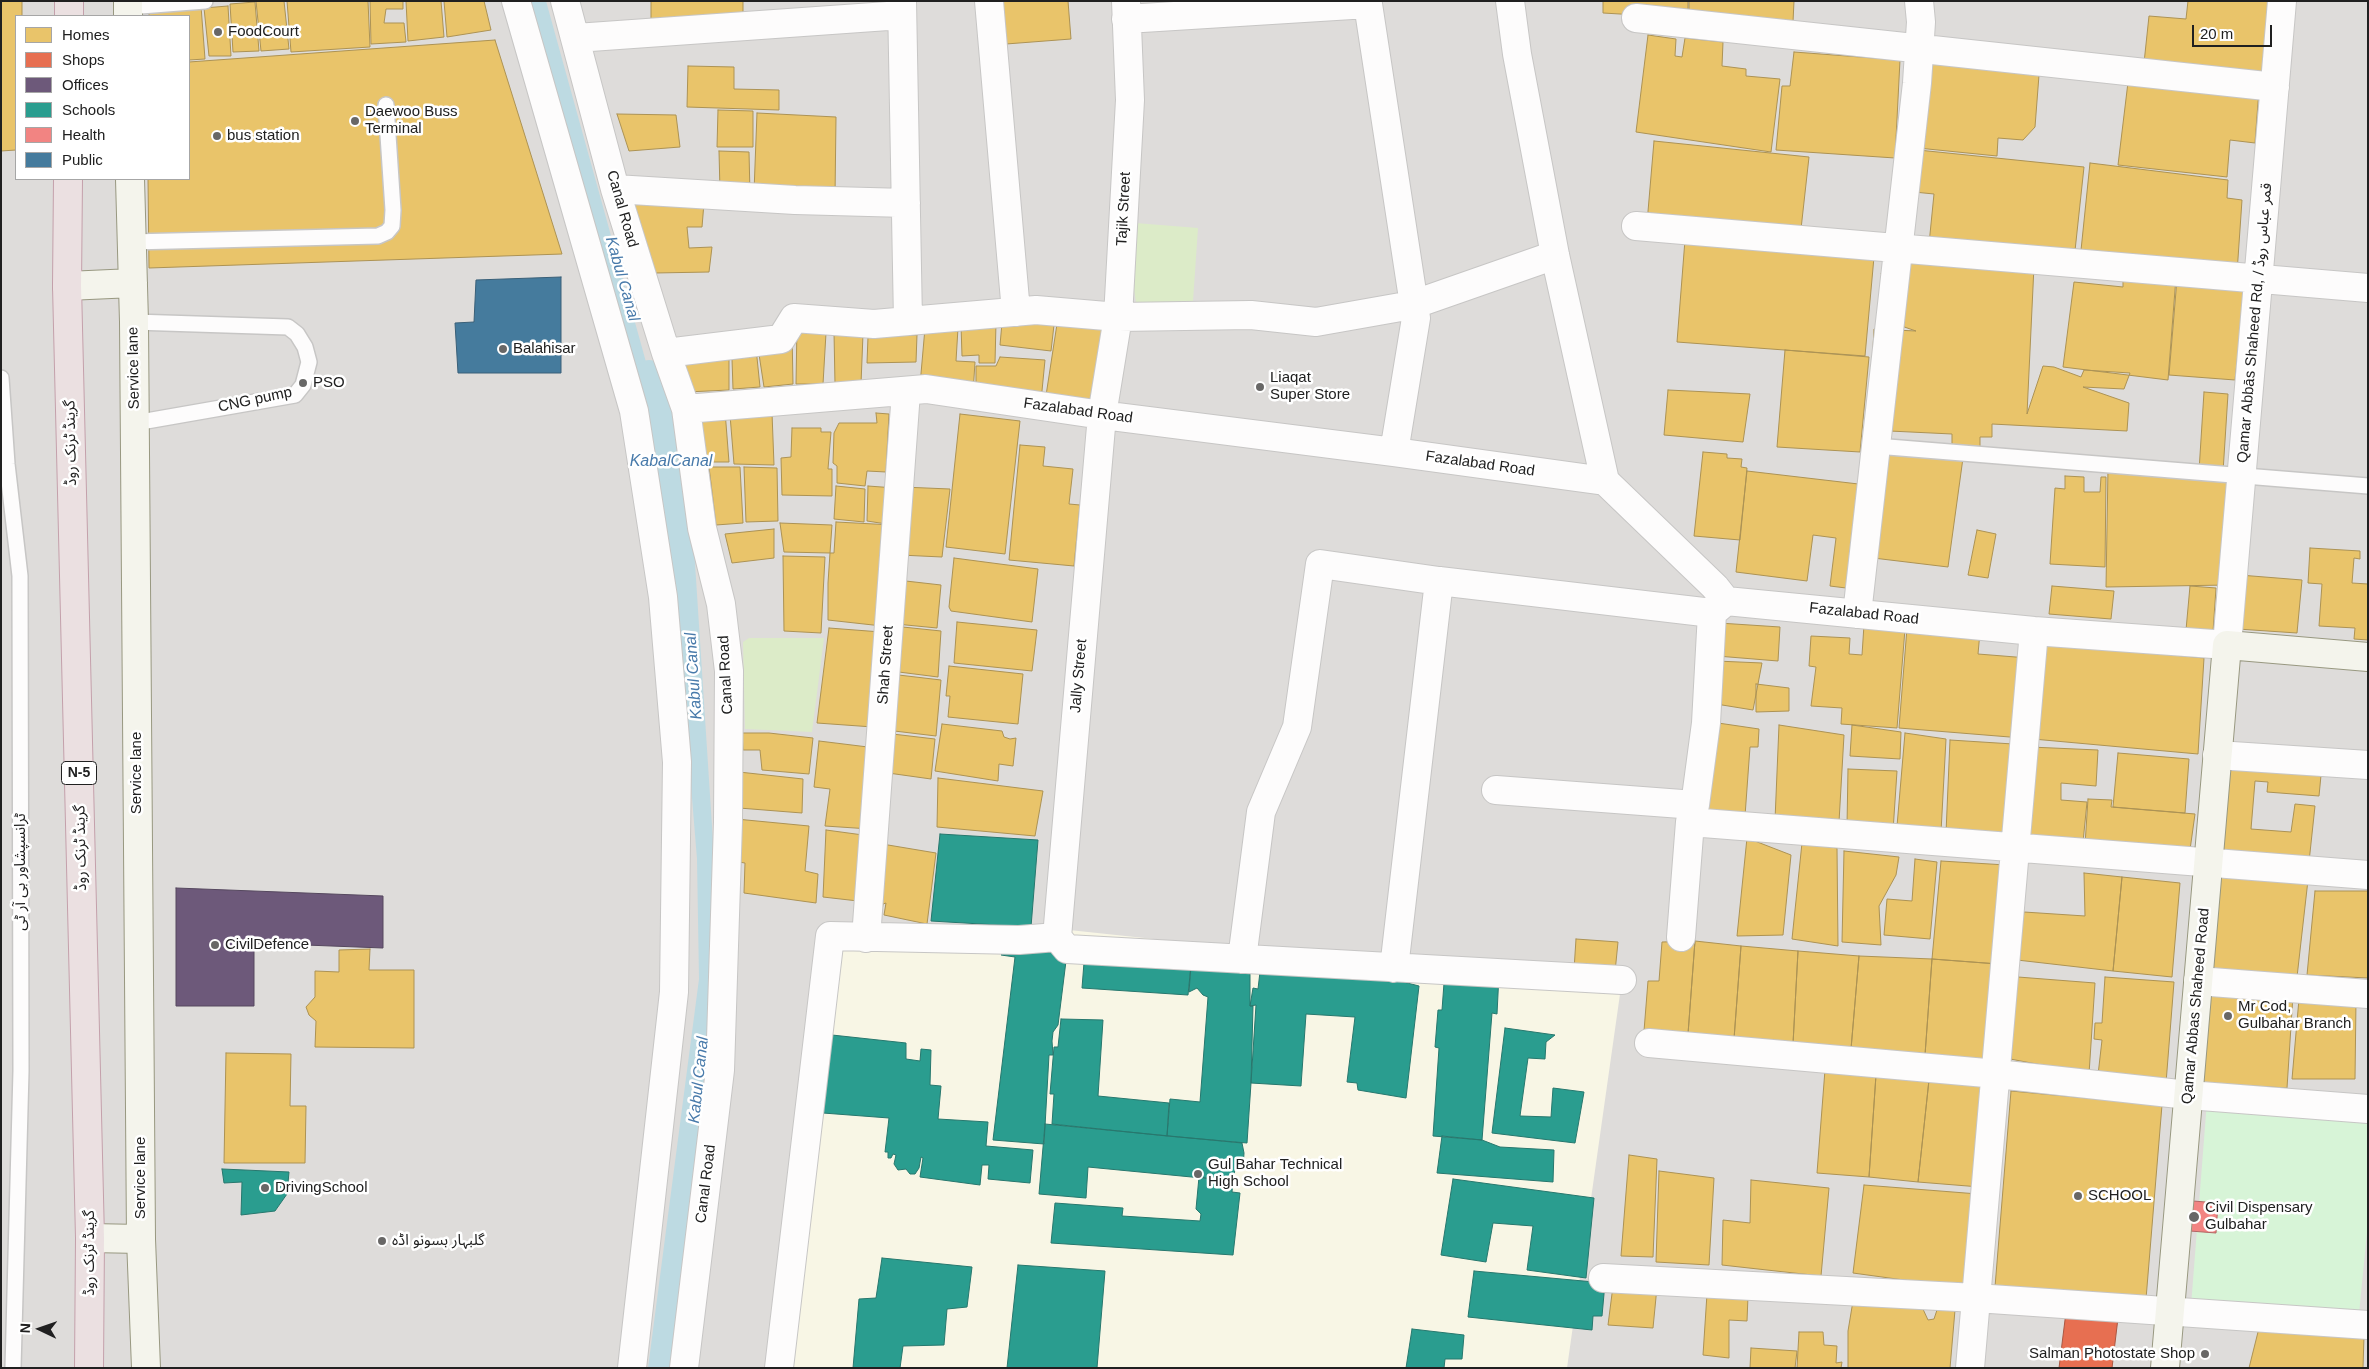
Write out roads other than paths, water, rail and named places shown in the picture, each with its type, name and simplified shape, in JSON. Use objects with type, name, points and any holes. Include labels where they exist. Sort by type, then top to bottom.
[{"type":"highway","points":[[69,1],[69,15]]},
{"type":"highway","name":"گرینڈ ٹرنک روڈ","points":[[68,180],[67,286],[90,1238],[89,1368]]},
{"type":"street","points":[[516,1],[634,412],[663,597],[677,762],[674,992],[632,1368]]},
{"type":"street","name":"Canal Road","points":[[566,1],[615,189],[666,353],[686,409],[702,528],[721,604],[729,671],[728,822],[720,1070],[684,1368]]},
{"type":"street","points":[[989,1],[1016,312]]},
{"type":"street","points":[[1510,1],[1555,255],[1605,481],[1715,586],[1719,607],[1706,723],[1693,813],[1680,938]]},
{"type":"street","points":[[1857,614],[1917,83],[1919,1]]},
{"type":"street","name":"Qamar Abbās Shaheed Rd, / قمر عباس روڈ","points":[[2227,645],[2282,1]]},
{"type":"street","points":[[1126,10],[1368,3],[1412,304],[1416,318],[1394,452]]},
{"type":"street","points":[[576,38],[902,8],[908,321]]},
{"type":"street","name":"Tajik Street","points":[[1102,415],[1118,317],[1130,100],[1126,10]]},
{"type":"street","points":[[1636,18],[2275,87]]},
{"type":"street","name":"Service lane","points":[[130,180],[134,322],[141,1239],[146,1368]]},
{"type":"street","points":[[615,189],[795,200],[906,203]]},
{"type":"street","points":[[1636,226],[2368,288]]},
{"type":"street","points":[[666,353],[781,339],[794,318],[874,324],[1036,310],[1118,317],[1251,315],[1316,322],[1412,304],[1555,255]]},
{"type":"street","points":[[67,286],[133,283]]},
{"type":"street","name":"Fazalabad Road","points":[[686,409],[926,389],[1102,415],[1605,481]]},
{"type":"street","name":"Shah Street","points":[[866,938],[906,392]]},
{"type":"street","name":"Jally Street","points":[[1056,937],[1102,415]]},
{"type":"street","name":"Fazalabad Road","points":[[1242,959],[1261,812],[1297,728],[1320,564],[1439,581],[1719,607],[1857,614],[2034,631],[2227,645]]},
{"type":"street","points":[[1394,968],[1439,581]]},
{"type":"street","points":[[1970,1368],[2034,631]]},
{"type":"street","points":[[2227,645],[2368,657]]},
{"type":"street","name":"Qamar Abbas Shaheed Road","points":[[2165,1368],[2227,645]]},
{"type":"street","points":[[2217,755],[2368,765]]},
{"type":"street","points":[[1496,790],[2016,847],[2368,874]]},
{"type":"street","points":[[779,1368],[830,936],[1019,940],[1056,937],[1067,949],[1622,980]]},
{"type":"street","points":[[2198,981],[2368,994]]},
{"type":"street","points":[[1649,1043],[1997,1074],[2188,1096],[2368,1109]]},
{"type":"street","points":[[90,1238],[141,1239]]},
{"type":"street","points":[[1603,1278],[1976,1298],[2368,1325]]},
{"type":"lane","points":[[128,8],[205,1]]},
{"type":"lane","points":[[131,242],[378,236],[387,232],[392,226],[393,210],[386,105]]},
{"type":"lane","name":"CNG pump","points":[[134,322],[288,327],[297,334],[305,347],[309,362],[303,385],[295,395],[135,423]]},
{"type":"lane","name":"ٹرانسپشاور بی آر ٹی","points":[[1,378],[7,464],[20,576],[21,1072],[13,1368]]},
{"type":"lane","points":[[1876,446],[2368,486]]},
{"type":"water","name":"KabalCanal","points":[[522,1],[546,1],[659,409],[640,405]]},
{"type":"water","name":"KabalCanal","points":[[653,432],[675,434],[688,455],[718,919],[713,1070],[677,1368],[648,1368],[699,979],[697,859],[685,712],[645,439]]},
{"type":"waterway","name":"Kabul Canal","points":[[649,374],[675,467]]},
{"type":"place","name":"FoodCourt","points":[[218,32]]},
{"type":"place","name":"Daewoo Buss Terminal","points":[[355,121]]},
{"type":"place","name":"bus station","points":[[217,136]]},
{"type":"place","name":"Balahisar","points":[[503,349]]},
{"type":"place","name":"PSO","points":[[303,383]]},
{"type":"place","name":"Liaqat Super Store","points":[[1260,387]]},
{"type":"place","name":"CivilDefence","points":[[215,945]]},
{"type":"place","name":"Mr Cod, Gulbahar Branch","points":[[2228,1016]]},
{"type":"place","name":"Gul Bahar Technical High School","points":[[1198,1174]]},
{"type":"place","name":"DrivingSchool","points":[[265,1188]]},
{"type":"place","name":"SCHOOL","points":[[2078,1196]]},
{"type":"place","name":"Civil Dispensary Gulbahar","points":[[2194,1217]]},
{"type":"place","name":"گلبہار بسونو اڈہ","points":[[382,1241]]},
{"type":"place","name":"Salman Photostate Shop","points":[[2205,1354]]}]
